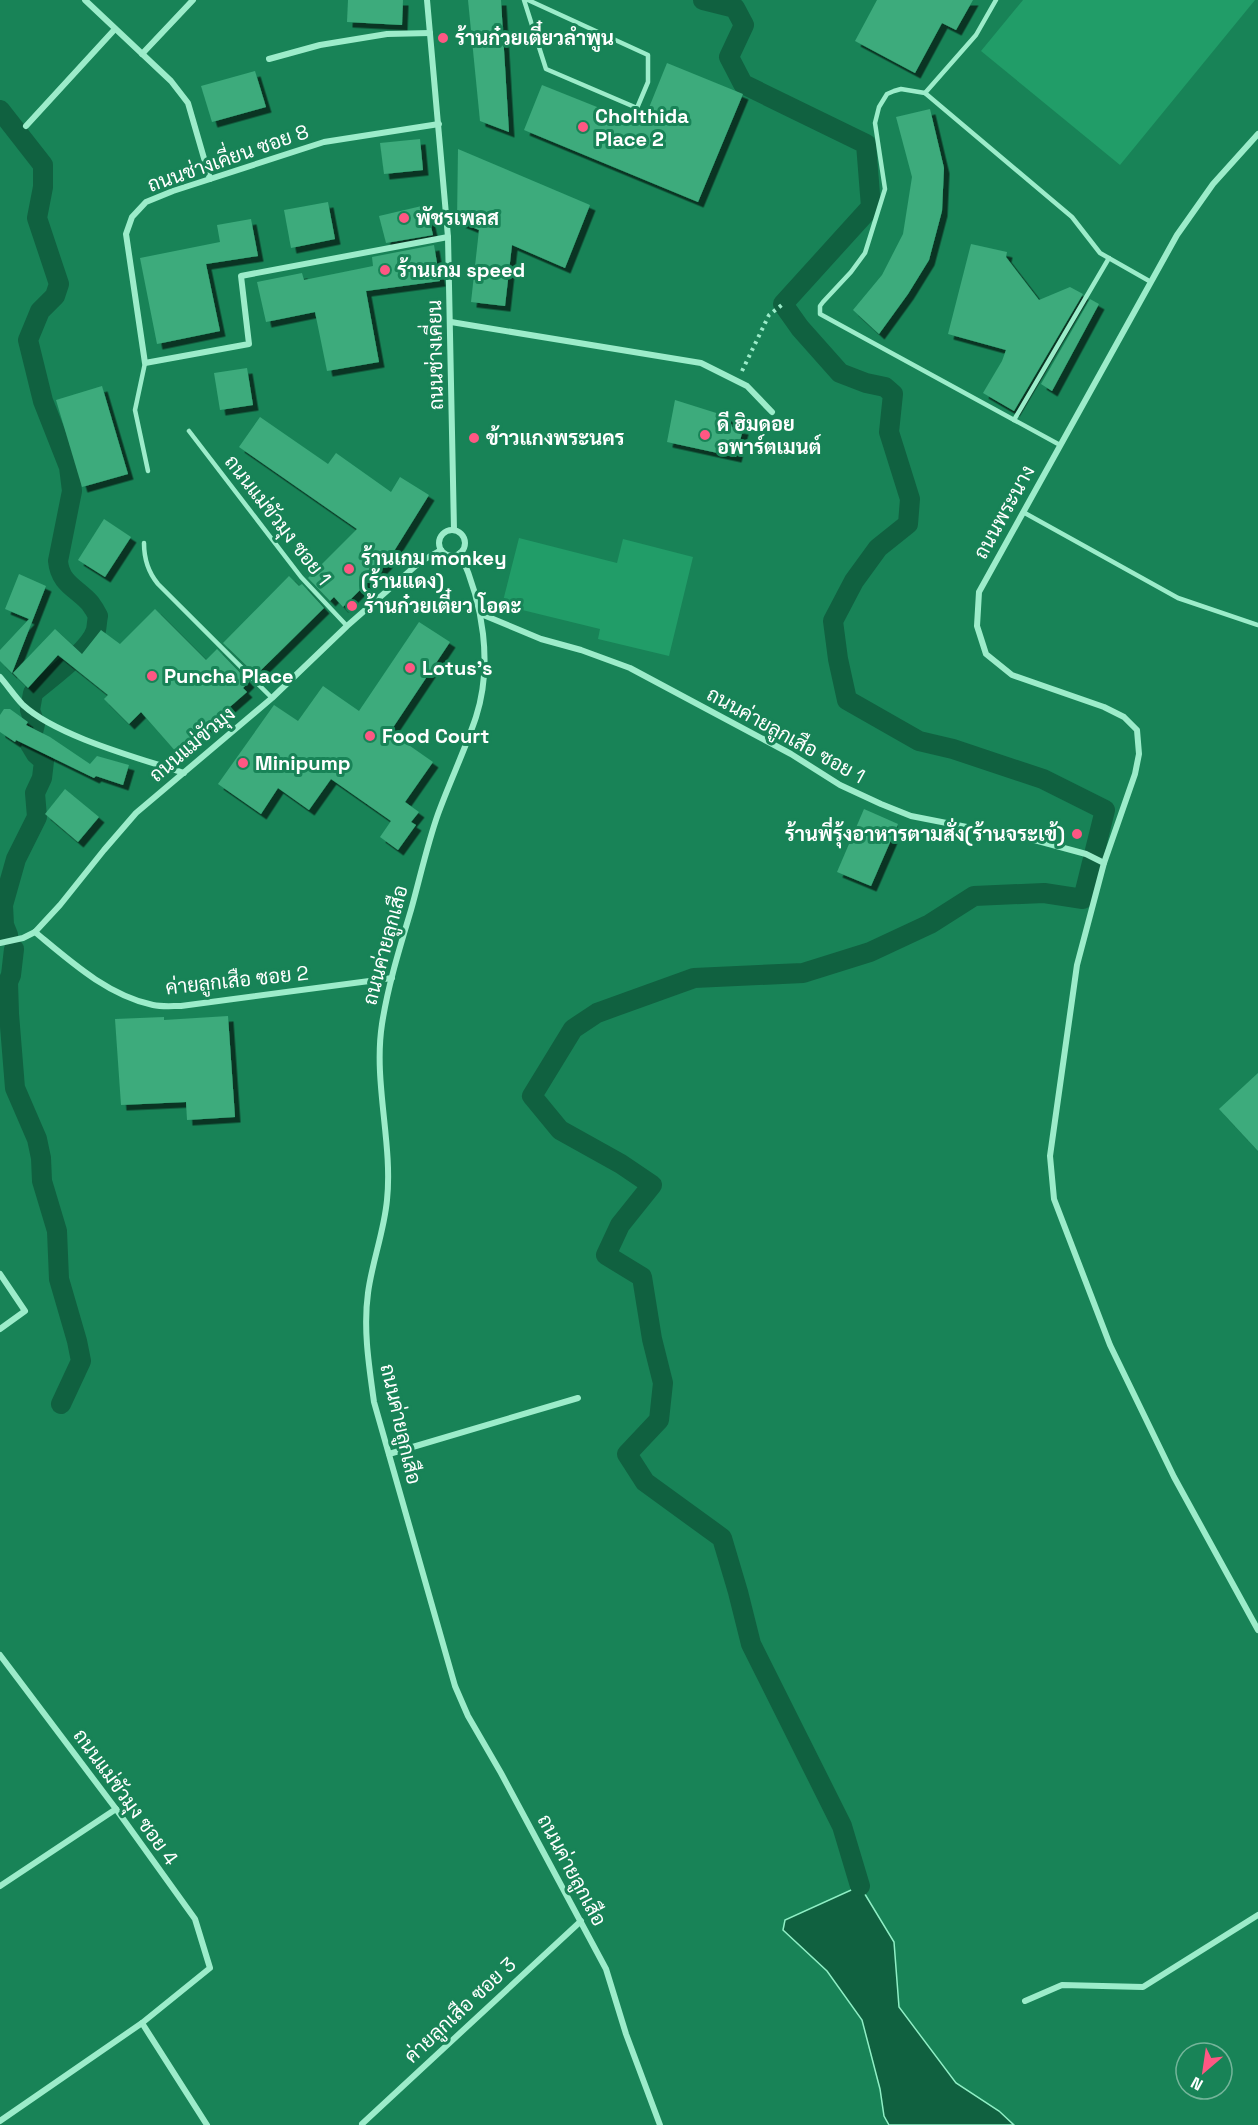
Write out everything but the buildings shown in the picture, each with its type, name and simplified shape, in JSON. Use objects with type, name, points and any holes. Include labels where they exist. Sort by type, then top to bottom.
[{"type":"street","points":[[85,0],[171,81],[188,103],[210,179]]},
{"type":"street","points":[[142,54],[193,0]]},
{"type":"street","name":"ถนนช่างเคี่ยน","points":[[427,0],[447,237],[451,322],[454,530]]},
{"type":"street","points":[[26,126],[115,29]]},
{"type":"street","points":[[268,59],[321,45],[387,34],[430,33]]},
{"type":"street","name":"ถนนช่างเคี่ยน ซอย 8","points":[[145,363],[126,234],[132,217],[147,202],[172,191],[324,142],[439,124]]},
{"type":"street","name":"ถนนพระนาง","points":[[1104,863],[1135,774],[1139,753],[1137,730],[1124,717],[1104,707],[1012,675],[986,654],[977,626],[979,592],[1177,235],[1213,184],[1258,134]]},
{"type":"street","points":[[145,363],[249,344],[241,276],[447,237]]},
{"type":"street","points":[[451,322],[701,363],[747,386],[772,412]]},
{"type":"street","points":[[454,530],[460,533],[465,541],[460,553],[452,556],[441,550],[439,543],[446,532],[454,530]]},
{"type":"street","name":"ถนนแม่ขัวมุง","points":[[0,943],[23,938],[35,932],[136,813],[272,698],[347,626],[420,562],[441,550]]},
{"type":"street","name":"ถนนค่ายลูกเสือ","points":[[460,553],[472,578],[481,614],[484,661],[477,715],[438,815],[381,1025],[379,1065],[388,1179],[387,1201],[368,1294],[369,1367],[374,1402],[455,1686],[468,1716],[606,1970],[626,2034],[660,2125]]},
{"type":"street","name":"ถนนค่ายลูกเสือ ซอย 1","points":[[481,614],[541,639],[581,650],[630,668],[791,754],[840,785],[911,816],[1038,841],[1086,854],[1104,863]]},
{"type":"street","points":[[0,677],[24,706],[54,726],[111,750],[184,773]]},
{"type":"street","points":[[1104,863],[1077,965],[1057,1094],[1050,1156],[1054,1199],[1115,1355],[1174,1477],[1258,1630]]},
{"type":"street","name":"ค่ายลูกเสือ ซอย 2","points":[[35,932],[102,983],[128,997],[154,1005],[181,1006],[392,978]]},
{"type":"street","points":[[0,1274],[25,1311],[0,1329]]},
{"type":"street","points":[[389,1454],[578,1398]]},
{"type":"street","name":"ถนนแม่ขัวมุง ซอย 4","points":[[0,1655],[116,1809],[195,1919],[210,1968],[142,2023]]},
{"type":"street","points":[[0,1886],[116,1809]]},
{"type":"street","points":[[1026,2001],[1062,1985],[1143,1987],[1258,1915]]},
{"type":"street","name":"ค่ายลูกเสือ ซอย 3","points":[[362,2124],[581,1921]]},
{"type":"street","points":[[0,2121],[142,2023],[207,2125]]},
{"type":"lane","points":[[526,0],[648,55],[648,82],[637,108],[546,69],[526,0]]},
{"type":"lane","points":[[925,93],[976,35],[996,0]]},
{"type":"lane","points":[[1060,445],[823,317],[819,311],[823,302],[865,253],[885,189],[875,123],[879,107],[887,94],[901,89],[925,93],[1072,217],[1100,253],[1151,282]]},
{"type":"lane","points":[[1014,420],[1109,258]]},
{"type":"lane","points":[[145,363],[135,410],[148,471]]},
{"type":"lane","name":"ถนนแม่ขัวมุง ซอย 1","points":[[189,431],[301,577],[347,626]]},
{"type":"lane","points":[[1023,512],[1178,598],[1258,625]]},
{"type":"lane","points":[[144,543],[144,554],[152,577],[272,698]]},
{"type":"path","points":[[737,381],[769,315],[783,304]]},
{"type":"shaded area","points":[[1023,0],[1255,0],[1120,165],[981,51]]},
{"type":"shaded area","points":[[519,538],[617,563],[623,539],[693,557],[669,656],[598,639],[600,629],[502,605]]},
{"type":"shaded area","points":[[860,1886],[894,1942],[899,2007],[956,2083],[999,2111],[1014,2125],[889,2125],[884,2116],[880,2089],[862,2020],[827,1971],[783,1930],[785,1920]]},
{"type":"waterway","points":[[703,0],[735,8],[744,25],[729,57],[743,84],[866,144],[871,207],[783,304],[800,328],[840,373],[866,383],[885,387],[893,394],[889,432],[910,499],[908,524],[878,548],[854,581],[833,621],[847,700],[919,741],[953,749],[1043,779],[1105,810],[1083,899],[1044,893],[974,896],[930,924],[870,952],[803,973],[694,978],[597,1013],[573,1029],[532,1096],[560,1130],[621,1164],[652,1185],[620,1225],[606,1255],[642,1277],[652,1339],[663,1383],[659,1420],[627,1454],[645,1482],[722,1538],[751,1644],[842,1826],[860,1886]]},
{"type":"waterway","points":[[0,110],[43,165],[43,187],[37,218],[59,284],[55,296],[40,311],[28,340],[43,401],[69,467],[72,491],[58,561],[59,569],[66,580],[90,603],[98,616],[96,630],[86,646],[33,693],[30,710],[35,724],[30,744],[44,761],[42,778],[35,793],[37,817],[16,859],[3,905],[4,925],[8,935]]},
{"type":"waterway","points":[[14,949],[8,982],[15,1088],[37,1139],[42,1181],[57,1231],[59,1279],[81,1361],[61,1404]]},
{"type":"place","name":"ร้านก๋วยเตี๋ยวลำพูน","points":[[443,38]]},
{"type":"place","name":"Cholthida Place 2","points":[[583,127]]},
{"type":"place","name":"พัชรเพลส","points":[[404,218]]},
{"type":"place","name":"ร้านเกม speed","points":[[385,270]]},
{"type":"place","name":"ดี ฮิมดอย อพาร์ตเมนต์","points":[[705,435]]},
{"type":"place","name":"ข้าวแกงพระนคร","points":[[474,438]]},
{"type":"place","name":"ร้านเกม monkey (ร้านแดง)","points":[[349,569]]},
{"type":"place","name":"ร้านก๋วยเตี๋ยว โอดะ","points":[[352,606]]},
{"type":"place","name":"Lotus's","points":[[410,668]]},
{"type":"place","name":"Puncha Place","points":[[152,676]]},
{"type":"place","name":"Food Court","points":[[370,736]]},
{"type":"place","name":"Minipump","points":[[243,763]]},
{"type":"place","name":"ร้านพี่รุ้งอาหารตามสั่ง(ร้านจระเข้)","points":[[1077,834]]}]
